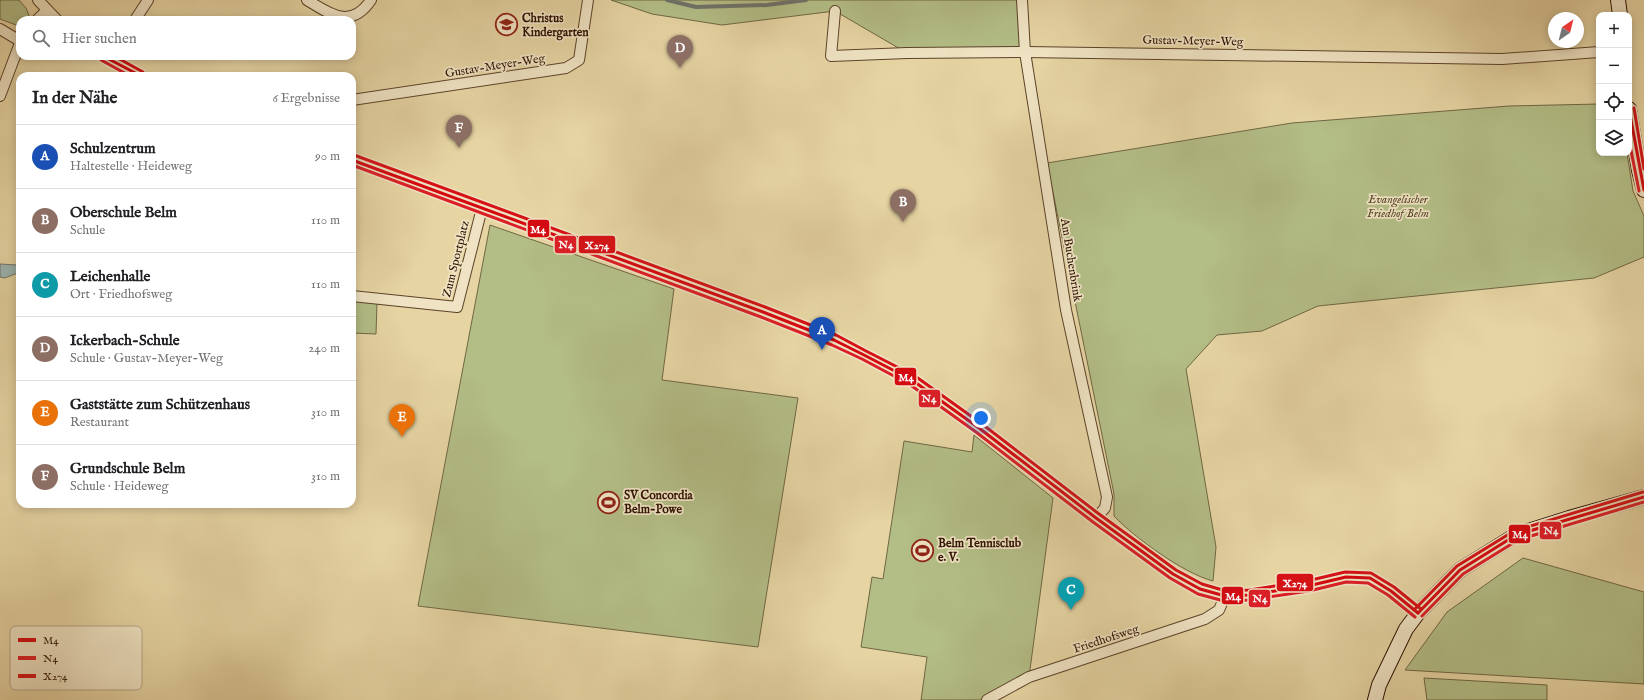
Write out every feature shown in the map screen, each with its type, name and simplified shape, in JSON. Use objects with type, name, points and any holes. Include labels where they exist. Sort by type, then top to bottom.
[{"type":"street","points":[[38,0],[53,16]]},
{"type":"street","points":[[138,16],[148,0]]},
{"type":"street","points":[[307,0],[334,16]]},
{"type":"street","points":[[352,16],[365,9],[371,0]]},
{"type":"street","name":"Gustav-Meyer-Weg","points":[[356,99],[566,68],[579,60],[588,0]]},
{"type":"street","name":"Am Buchenbrink","points":[[1022,0],[1025,52],[1066,310],[1107,496],[1105,508],[1096,518]]},
{"type":"street","points":[[1618,0],[1620,12]]},
{"type":"street","points":[[41,16],[46,10]]},
{"type":"street","name":"Gustav-Meyer-Weg","points":[[835,11],[831,56],[907,53],[1025,52],[1502,59],[1596,52]]},
{"type":"street","points":[[0,29],[16,39]]},
{"type":"street","points":[[0,96],[16,53]]},
{"type":"street","points":[[113,60],[134,72]]},
{"type":"street","points":[[1631,120],[1639,170],[1644,190]]},
{"type":"street","points":[[356,161],[763,312],[834,340],[864,355],[912,380],[979,428],[1096,518],[1173,574],[1200,589],[1225,596],[1272,593],[1346,577],[1370,578],[1390,591],[1418,613]]},
{"type":"street","name":"Zum Sportplatz","points":[[356,296],[457,307],[482,208]]},
{"type":"street","points":[[1375,700],[1379,685],[1406,628],[1418,613],[1460,570],[1516,535],[1569,518],[1644,497]]},
{"type":"street","name":"Friedhofsweg","points":[[987,700],[1029,677],[1204,619],[1219,610],[1225,596]]},
{"type":"green space","points":[[0,0],[19,0],[26,8],[29,16],[16,16],[16,25],[0,19]]},
{"type":"green space","points":[[611,0],[1022,0],[1025,52],[907,53],[835,11],[722,25],[652,14]]},
{"type":"green space","name":"Evangelischer Friedhof Belm","points":[[1596,104],[1596,156],[1627,156],[1633,191],[1644,216],[1644,257],[1594,278],[1318,306],[1262,331],[1217,335],[1186,369],[1216,547],[1213,581],[1188,571],[1174,563],[1123,525],[1114,516],[1114,494],[1047,163],[1292,123],[1509,106]]},
{"type":"green space","name":"SV Concordia Belm-Powe","points":[[490,225],[674,289],[662,380],[798,398],[758,647],[418,606]]},
{"type":"green space","points":[[356,299],[377,302],[376,334],[356,333]]},
{"type":"green space","points":[[974,435],[1053,498],[1029,677],[987,700],[921,700],[927,657],[861,647],[872,577],[883,579],[904,441],[972,452]]},
{"type":"green space","points":[[1523,558],[1644,592],[1644,684],[1405,670],[1447,612]]},
{"type":"green space","points":[[1424,678],[1547,685],[1547,700],[1427,700]]},
{"type":"water","points":[[0,264],[16,265],[16,274],[5,278],[0,277]]},
{"type":"waterway","points":[[667,0],[696,7],[767,5],[806,0]]},
{"type":"transit line","name":"N4","points":[[101,60],[123,72]]},
{"type":"transit line","name":"M4","points":[[111,60],[133,72]]},
{"type":"transit line","name":"X274","points":[[121,60],[143,72]]},
{"type":"transit line","name":"X274","points":[[1634,108],[1644,169]]},
{"type":"transit line","name":"M4","points":[[1631,120],[1644,190]]},
{"type":"transit line","name":"N4","points":[[1632,155],[1639,191]]},
{"type":"transit line","name":"X274","points":[[356,156],[765,307],[836,335],[915,376],[982,424],[1099,514],[1176,570],[1202,584],[1226,591],[1249,590],[1307,581],[1345,572],[1371,573],[1394,587],[1421,609]]},
{"type":"transit line","name":"M4","points":[[356,161],[763,312],[834,340],[864,355],[912,380],[979,428],[1096,518],[1173,574],[1200,589],[1225,596],[1249,595],[1308,586],[1346,577],[1370,578],[1391,591],[1418,613]]},
{"type":"transit line","name":"N4","points":[[356,166],[761,317],[832,345],[862,359],[909,384],[976,432],[1093,522],[1170,578],[1198,594],[1224,601],[1249,600],[1309,591],[1346,582],[1368,583],[1388,595],[1415,617]]},
{"type":"transit line","name":"X274","points":[[1414,610],[1457,566],[1514,531],[1643,492]]},
{"type":"transit line","name":"M4","points":[[1418,613],[1460,570],[1516,535],[1644,497]]},
{"type":"transit line","name":"N4","points":[[1422,616],[1463,574],[1518,540],[1644,502]]},
{"type":"place","name":"Christus Kindergarten","points":[[506,25]]},
{"type":"place","name":"Ickerbach-Schule","points":[[680,68]]},
{"type":"place","name":"Grundschule Belm","points":[[459,148]]},
{"type":"place","name":"Oberschule Belm","points":[[903,222]]},
{"type":"place","name":"Schulzentrum","points":[[822,350]]},
{"type":"place","name":"Gaststätte zum Schützenhaus","points":[[402,437]]},
{"type":"place","name":"SV Concordia Belm-Powe","points":[[609,502]]},
{"type":"place","name":"Belm Tennisclub e. V.","points":[[922,550]]},
{"type":"place","name":"Leichenhalle","points":[[1071,610]]}]
